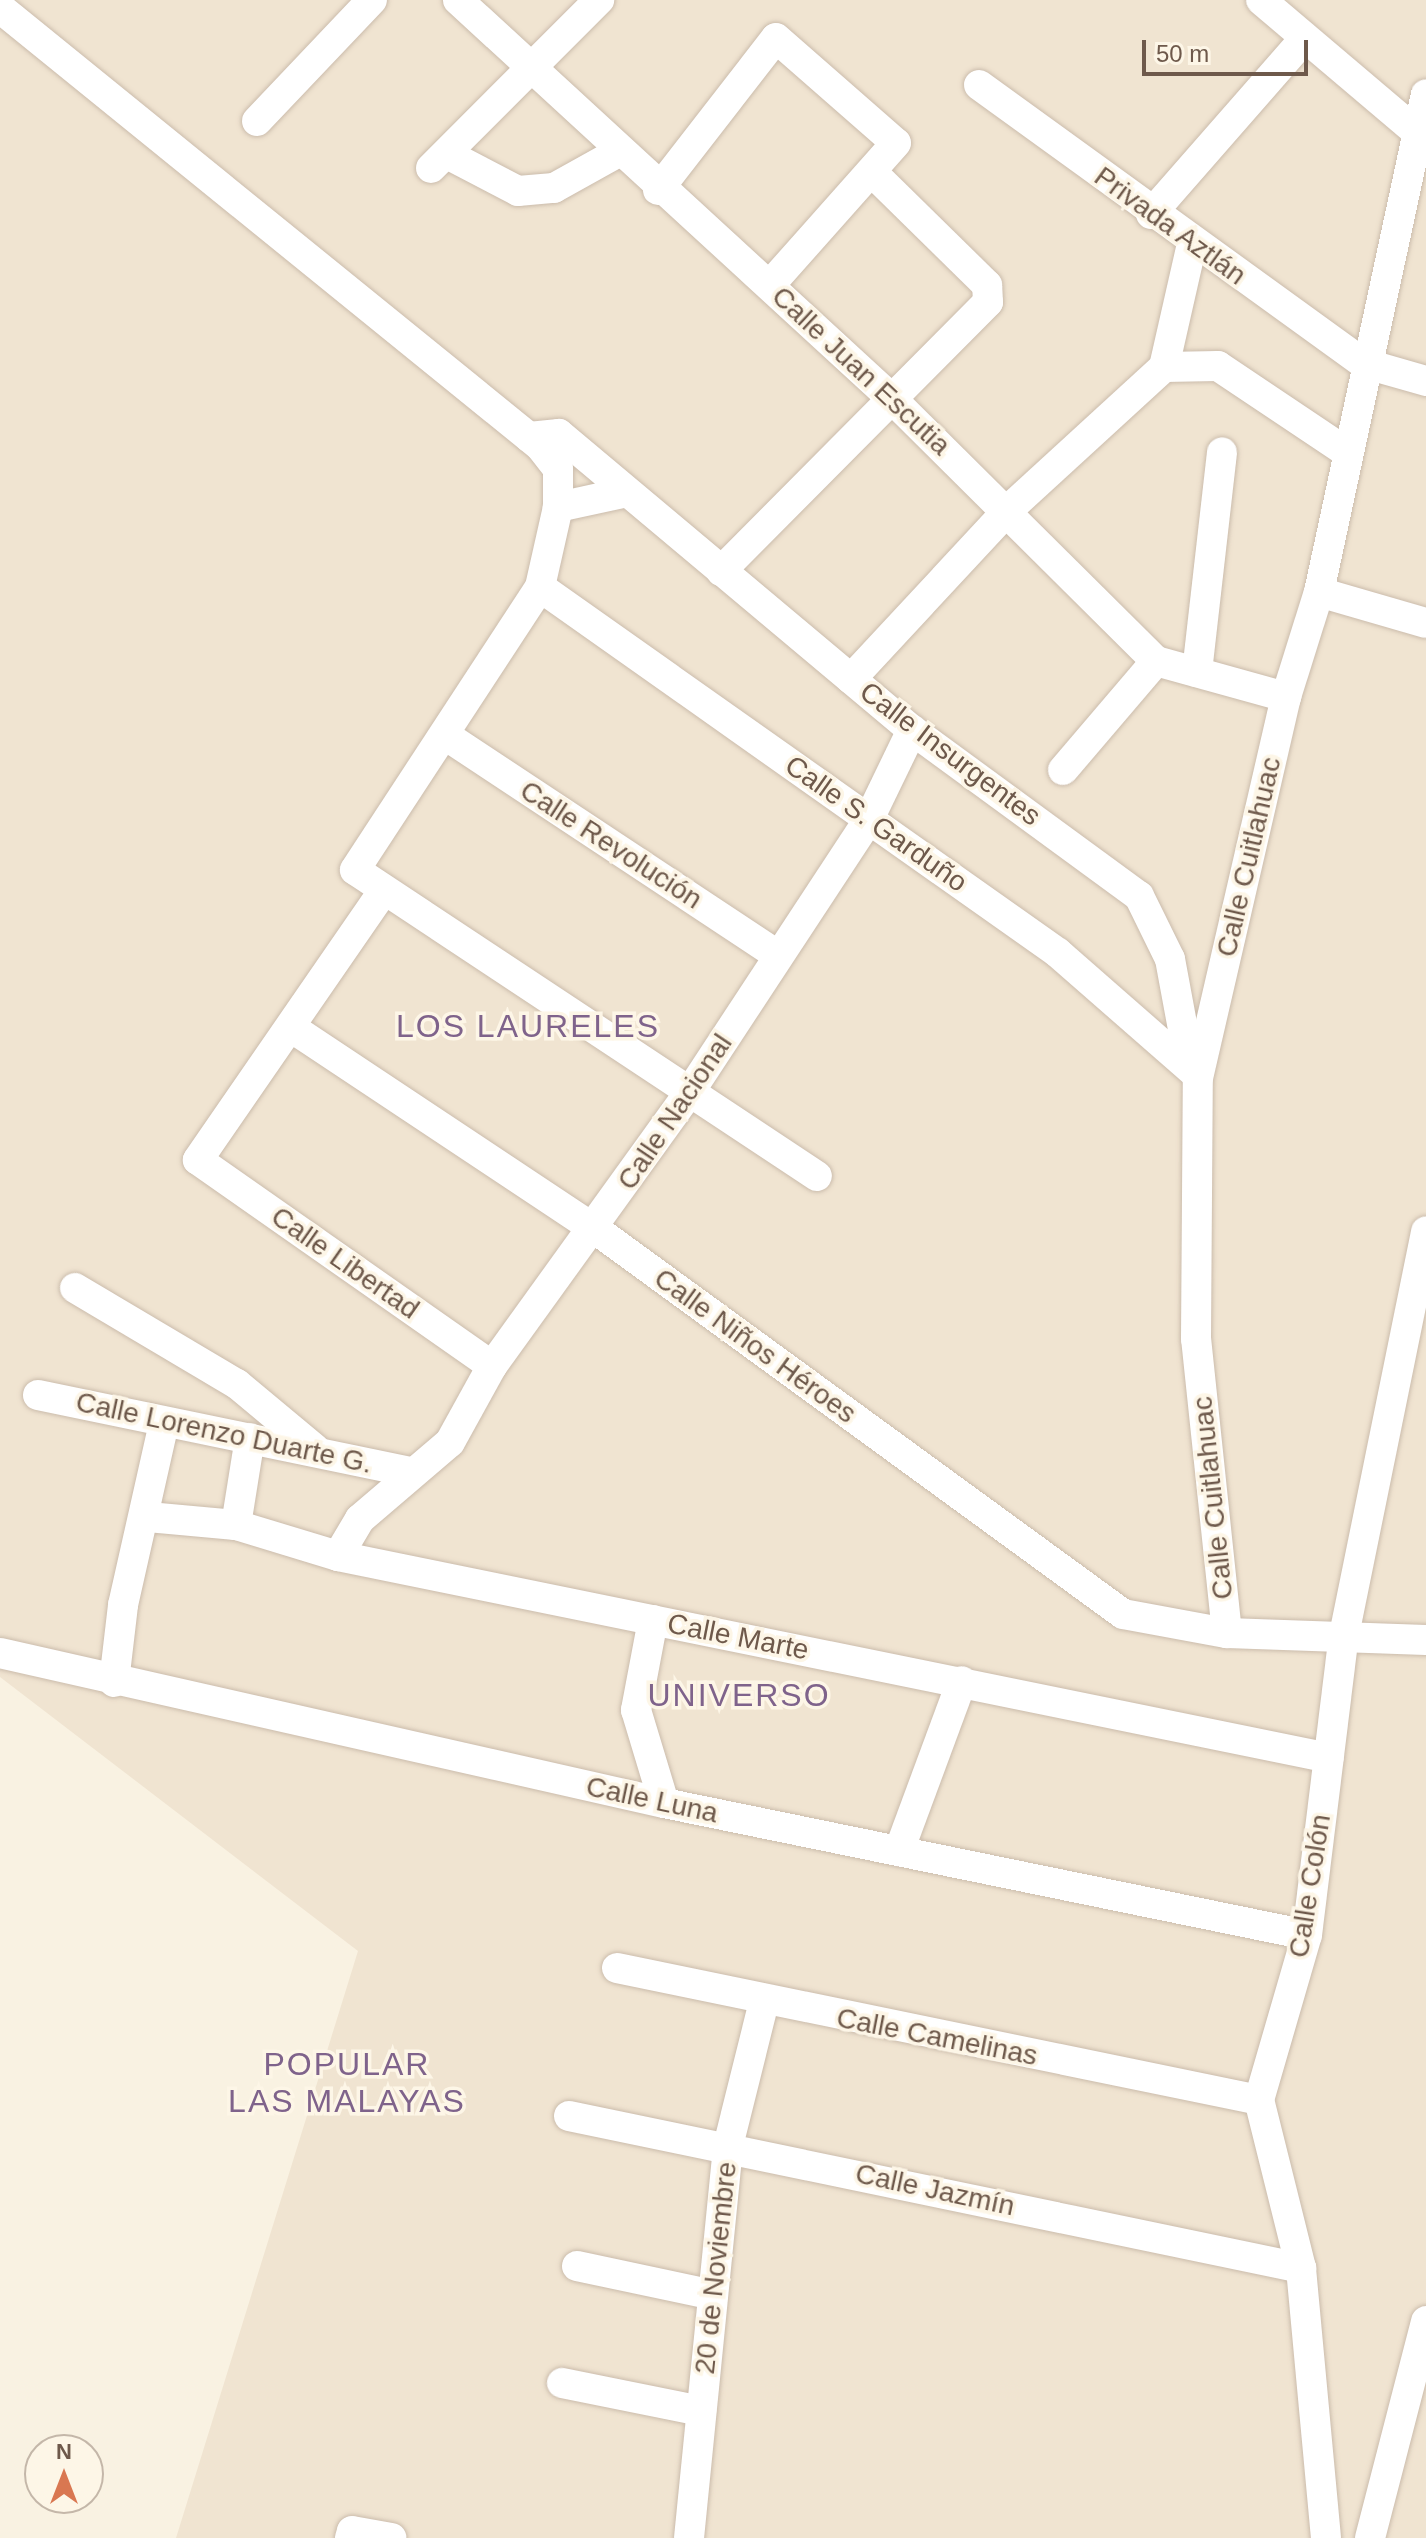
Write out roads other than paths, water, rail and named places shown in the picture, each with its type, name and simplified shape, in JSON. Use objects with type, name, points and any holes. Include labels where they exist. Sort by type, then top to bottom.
[{"type":"street","points":[[257,121],[372,0]]},
{"type":"street","name":"Calle Juan Escutia","points":[[458,0],[532,75],[658,190],[770,285],[889,396],[1008,510],[1156,661]]},
{"type":"street","points":[[599,0],[532,75],[439,161],[518,191],[554,188],[617,153]]},
{"type":"street","points":[[1261,0],[1422,139]]},
{"type":"street","points":[[0,8],[529,437],[558,469],[558,507],[540,587],[355,870],[817,1176]]},
{"type":"street","points":[[658,190],[776,38],[896,143],[875,175],[770,285]]},
{"type":"street","points":[[1151,214],[1305,38]]},
{"type":"street","name":"Privada Aztlán","points":[[979,85],[1192,244],[1363,363],[1426,381]]},
{"type":"street","name":"Calle Cuitlahuac","points":[[1227,1633],[1196,1339],[1194,1072],[1286,697],[1319,592],[1363,363],[1422,139],[1426,94]]},
{"type":"street","points":[[721,571],[889,396],[988,302],[987,285],[875,175]]},
{"type":"street","points":[[851,679],[1008,510],[1164,367],[1192,244]]},
{"type":"street","points":[[1164,367],[1218,366],[1345,451]]},
{"type":"street","name":"Calle Insurgentes","points":[[529,437],[559,434],[912,730],[1139,896],[1170,959],[1194,1072]]},
{"type":"street","points":[[1197,672],[1222,452]]},
{"type":"street","points":[[558,507],[627,492]]},
{"type":"street","name":"Calle S. Garduño","points":[[540,587],[1058,953],[1194,1072]]},
{"type":"street","points":[[1319,592],[1426,623]]},
{"type":"street","points":[[1063,770],[1156,661],[1286,697]]},
{"type":"street","name":"Calle Nacional","points":[[338,1556],[360,1519],[410,1472],[450,1442],[492,1366],[595,1229],[691,1090],[869,819],[912,730]]},
{"type":"street","name":"Calle Revolución","points":[[445,735],[778,955]]},
{"type":"street","points":[[292,1028],[384,890]]},
{"type":"street","name":"Calle Libertad","points":[[292,1028],[198,1160],[492,1366]]},
{"type":"street","name":"Calle Niños Héroes","points":[[292,1028],[595,1229],[1123,1614],[1227,1633]]},
{"type":"street","name":"Calle Colón","points":[[1259,2100],[1307,1935],[1343,1640],[1424,1249]]},
{"type":"street","points":[[75,1288],[237,1384],[319,1452]]},
{"type":"street","name":"Calle Lorenzo Duarte G.","points":[[38,1395],[410,1472]]},
{"type":"street","points":[[114,1682],[123,1605],[148,1517],[164,1423]]},
{"type":"street","points":[[236,1525],[250,1438]]},
{"type":"street","name":"Calle Marte","points":[[148,1517],[236,1525],[338,1556],[1329,1758]]},
{"type":"street","points":[[653,1620],[636,1710],[664,1803]]},
{"type":"street","points":[[1227,1633],[1343,1640],[1426,1640]]},
{"type":"street","name":"Calle Luna","points":[[0,1653],[114,1682],[664,1803],[1307,1935]]},
{"type":"street","points":[[899,1851],[962,1681]]},
{"type":"street","name":"Calle Camelinas","points":[[617,1968],[764,2002],[1259,2100]]},
{"type":"street","name":"20 de Noviembre","points":[[689,2538],[728,2146],[764,2002]]},
{"type":"street","points":[[1259,2100],[1301,2268],[1326,2538]]},
{"type":"street","name":"Calle Jazmín","points":[[569,2116],[728,2146],[1301,2268]]},
{"type":"street","points":[[577,2266],[713,2295]]},
{"type":"street","points":[[1370,2538],[1416,2404],[1426,2321]]},
{"type":"street","points":[[562,2383],[701,2411]]},
{"type":"street","points":[[351,2534],[391,2538]]},
{"type":"district","name":"LOS LAURELES","points":[[528,1026]]},
{"type":"district","name":"UNIVERSO","points":[[739,1695]]},
{"type":"district","name":"POPULAR LAS MALAYAS","points":[[347,2084]]}]
